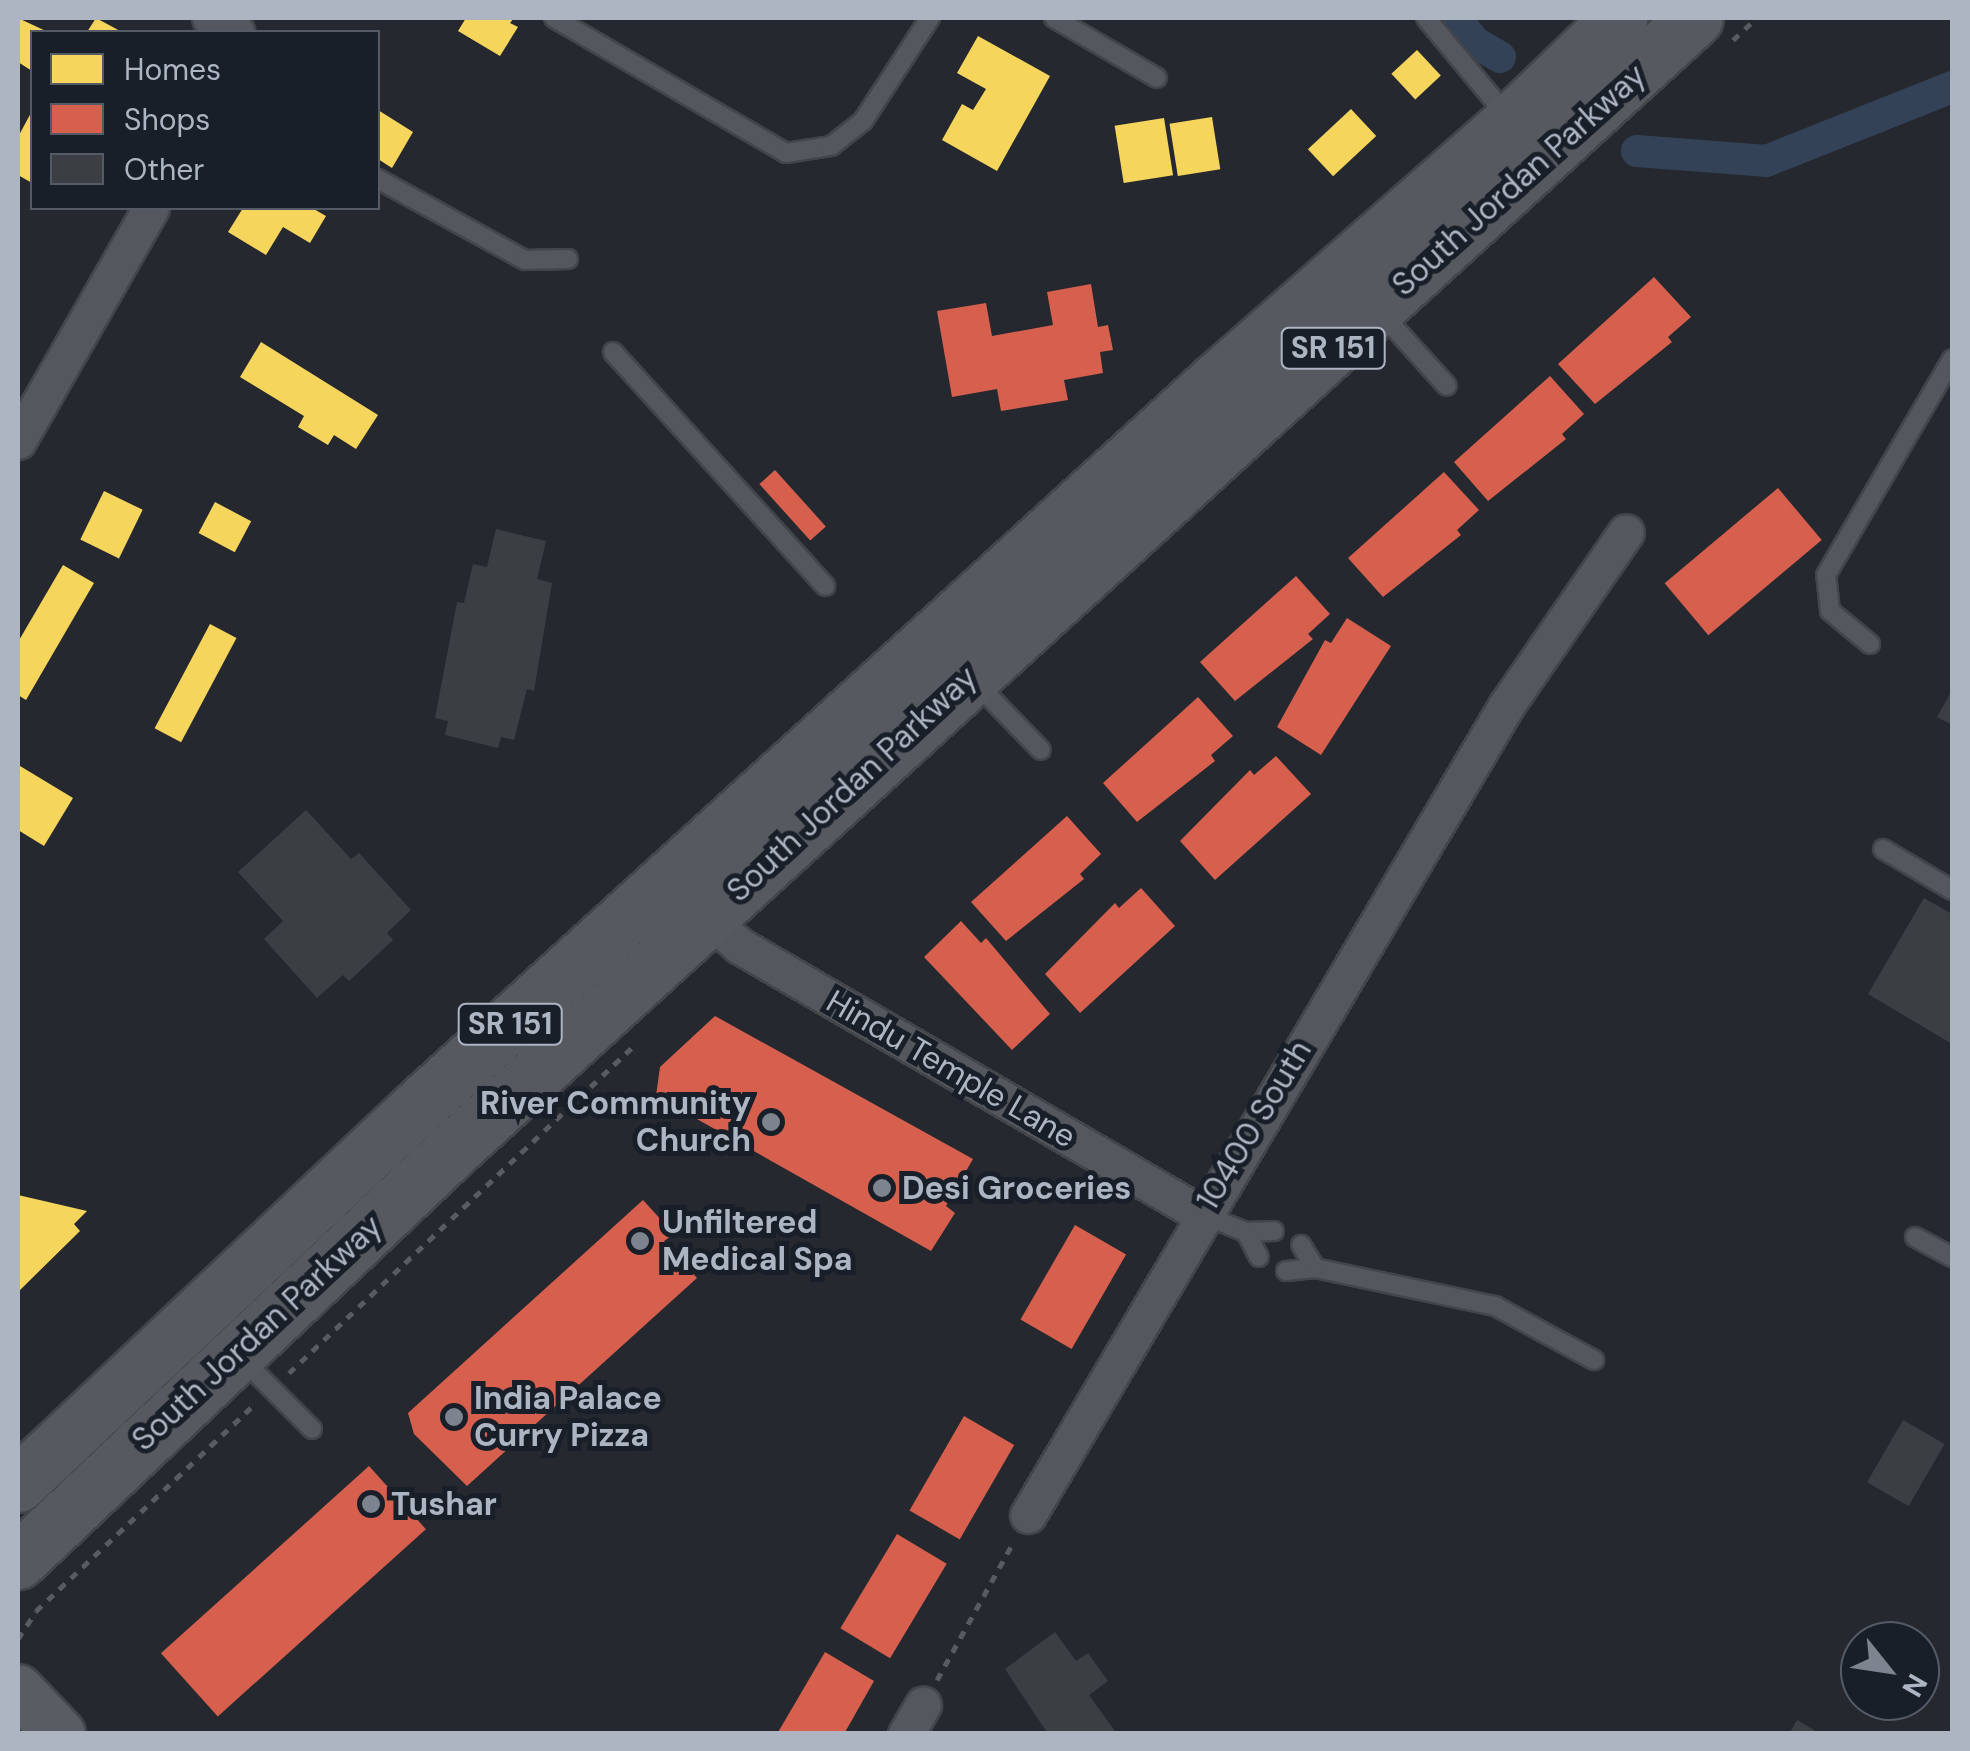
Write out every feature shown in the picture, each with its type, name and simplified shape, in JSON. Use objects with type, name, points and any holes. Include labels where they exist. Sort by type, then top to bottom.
[{"type":"main road","name":"South Jordan Parkway","points":[[18,1560],[253,1370],[456,1147],[707,918],[953,656],[1619,18]]},
{"type":"main road","name":"South Jordan Parkway","points":[[18,1484],[419,1106],[953,656],[1712,31]]},
{"type":"main road","points":[[419,1106],[456,1147]]},
{"type":"street","points":[[210,18],[232,30]]},
{"type":"street","points":[[18,441],[150,210]]},
{"type":"street","name":"10400 South","points":[[1028,1516],[1200,1214],[1514,691],[1626,532]]},
{"type":"street","name":"Hindu Temple Lane","points":[[707,918],[740,946],[1200,1214]]},
{"type":"street","points":[[18,1690],[60,1734]]},
{"type":"lane","points":[[554,18],[786,153],[832,146],[863,121],[930,18]]},
{"type":"lane","points":[[1054,18],[1157,78]]},
{"type":"lane","points":[[1426,18],[1512,122]]},
{"type":"lane","points":[[380,180],[525,260],[568,259]]},
{"type":"lane","points":[[1377,308],[1447,386]]},
{"type":"lane","points":[[613,352],[825,586]]},
{"type":"lane","points":[[1870,644],[1830,611],[1826,575],[1952,360]]},
{"type":"lane","points":[[953,656],[1041,750]]},
{"type":"lane","points":[[1883,849],[1952,890]]},
{"type":"lane","points":[[1200,1214],[1246,1232],[1274,1230]]},
{"type":"lane","points":[[1246,1232],[1260,1256]]},
{"type":"lane","points":[[1915,1237],[1952,1257]]},
{"type":"lane","points":[[1301,1245],[1314,1268]]},
{"type":"lane","points":[[1286,1271],[1314,1268],[1495,1306],[1594,1360]]},
{"type":"lane","points":[[253,1370],[312,1429]]},
{"type":"path","points":[[1712,31],[1757,18]]},
{"type":"path","points":[[18,1640],[36,1612],[253,1370],[640,1040]]},
{"type":"path","points":[[914,1719],[1028,1516]]},
{"type":"building: Homes","points":[[18,18],[44,30],[30,30],[30,70],[18,62]]},
{"type":"building: Homes","points":[[96,18],[118,30],[88,30]]},
{"type":"building: Homes","points":[[466,18],[514,18],[510,23],[518,27],[500,56],[458,31]]},
{"type":"building: Homes","points":[[978,36],[1050,76],[997,171],[942,140],[962,104],[973,110],[986,89],[957,73]]},
{"type":"building: Homes","points":[[1417,50],[1441,76],[1415,99],[1391,74]]},
{"type":"building: Homes","points":[[1351,109],[1376,136],[1333,176],[1308,149]]},
{"type":"building: Homes","points":[[380,111],[413,132],[392,168],[380,160]]},
{"type":"building: Homes","points":[[30,115],[30,182],[18,175],[18,137]]},
{"type":"building: Homes","points":[[1212,117],[1220,169],[1178,176],[1170,124]]},
{"type":"building: Homes","points":[[1164,118],[1173,175],[1124,183],[1115,126]]},
{"type":"building: Homes","points":[[242,210],[316,210],[326,216],[310,243],[283,227],[266,255],[228,232]]},
{"type":"building: Homes","points":[[261,342],[378,415],[356,449],[334,435],[328,445],[298,427],[304,416],[240,377]]},
{"type":"building: Homes","points":[[104,491],[143,510],[119,558],[80,540]]},
{"type":"building: Homes","points":[[215,502],[251,521],[235,552],[199,533]]},
{"type":"building: Homes","points":[[63,565],[94,583],[26,700],[18,695],[18,642]]},
{"type":"building: Homes","points":[[210,624],[236,638],[181,742],[155,728]]},
{"type":"building: Homes","points":[[20,766],[73,798],[44,846],[18,830]]},
{"type":"building: Homes","points":[[18,1195],[87,1211],[74,1224],[80,1231],[18,1292]]},
{"type":"building: Shops","points":[[1654,277],[1691,317],[1668,337],[1672,342],[1595,404],[1558,364]]},
{"type":"building: Shops","points":[[1091,284],[1098,327],[1108,325],[1113,350],[1100,352],[1103,373],[1064,380],[1068,400],[1001,411],[997,389],[952,397],[937,311],[986,303],[992,336],[1053,325],[1047,292]]},
{"type":"building: Shops","points":[[1550,376],[1584,414],[1562,434],[1566,439],[1488,501],[1454,462]]},
{"type":"building: Shops","points":[[775,470],[826,526],[810,541],[759,484]]},
{"type":"building: Shops","points":[[1444,472],[1479,510],[1457,530],[1461,535],[1383,597],[1348,558]]},
{"type":"building: Shops","points":[[1778,488],[1822,540],[1708,635],[1665,583]]},
{"type":"building: Shops","points":[[1296,576],[1330,614],[1308,634],[1313,639],[1235,701],[1200,662]]},
{"type":"building: Shops","points":[[1347,618],[1391,646],[1321,755],[1277,727],[1325,640],[1331,643]]},
{"type":"building: Shops","points":[[1198,697],[1233,736],[1211,755],[1215,761],[1137,822],[1103,783]]},
{"type":"building: Shops","points":[[1276,756],[1311,794],[1215,880],[1180,841],[1250,770],[1254,775]]},
{"type":"building: Shops","points":[[1067,816],[1101,854],[1080,874],[1084,879],[1006,941],[971,902]]},
{"type":"building: Shops","points":[[1141,888],[1175,926],[1080,1013],[1045,974],[1115,903],[1119,908]]},
{"type":"building: Shops","points":[[961,921],[981,943],[986,938],[1050,1014],[1012,1050],[924,957]]},
{"type":"building: Shops","points":[[715,1016],[973,1159],[946,1206],[955,1213],[931,1251],[656,1096],[660,1067]]},
{"type":"building: Shops","points":[[643,1200],[674,1234],[664,1241],[697,1278],[467,1486],[414,1434],[408,1413]]},
{"type":"building: Shops","points":[[1075,1225],[1126,1254],[1072,1349],[1020,1319]]},
{"type":"building: Shops","points":[[964,1416],[1014,1445],[960,1539],[910,1510]]},
{"type":"building: Shops","points":[[369,1466],[426,1529],[218,1717],[161,1653]]},
{"type":"building: Shops","points":[[897,1534],[947,1564],[890,1658],[840,1628]]},
{"type":"building: Shops","points":[[825,1652],[874,1681],[844,1734],[777,1734]]},
{"type":"building: Other","points":[[496,529],[546,541],[537,579],[552,583],[534,691],[527,689],[514,740],[501,737],[498,748],[445,735],[448,721],[435,718],[457,602],[464,603],[473,564],[487,567]]},
{"type":"building: Other","points":[[1952,690],[1952,725],[1937,717]]},
{"type":"building: Other","points":[[306,810],[351,859],[359,853],[411,910],[387,933],[393,940],[349,981],[343,975],[317,998],[264,939],[283,921],[238,872]]},
{"type":"building: Other","points":[[1924,898],[1952,914],[1952,1044],[1868,994]]},
{"type":"building: Other","points":[[1903,1420],[1945,1444],[1909,1506],[1867,1482]]},
{"type":"building: Other","points":[[1055,1632],[1076,1661],[1088,1653],[1108,1681],[1089,1695],[1117,1734],[1048,1734],[1005,1669]]},
{"type":"building: Other","points":[[1797,1720],[1821,1734],[1789,1734]]},
{"type":"waterway","points":[[1456,18],[1474,42],[1500,57]]},
{"type":"waterway","points":[[1637,151],[1766,161],[1952,87]]},
{"type":"place","name":"River Community Church","points":[[771,1122]]},
{"type":"place","name":"Desi Groceries","points":[[882,1188]]},
{"type":"place","name":"Unfiltered Medical Spa","points":[[640,1241]]},
{"type":"place","name":"India Palace Curry Pizza","points":[[454,1417]]},
{"type":"place","name":"Tushar","points":[[371,1504]]}]
